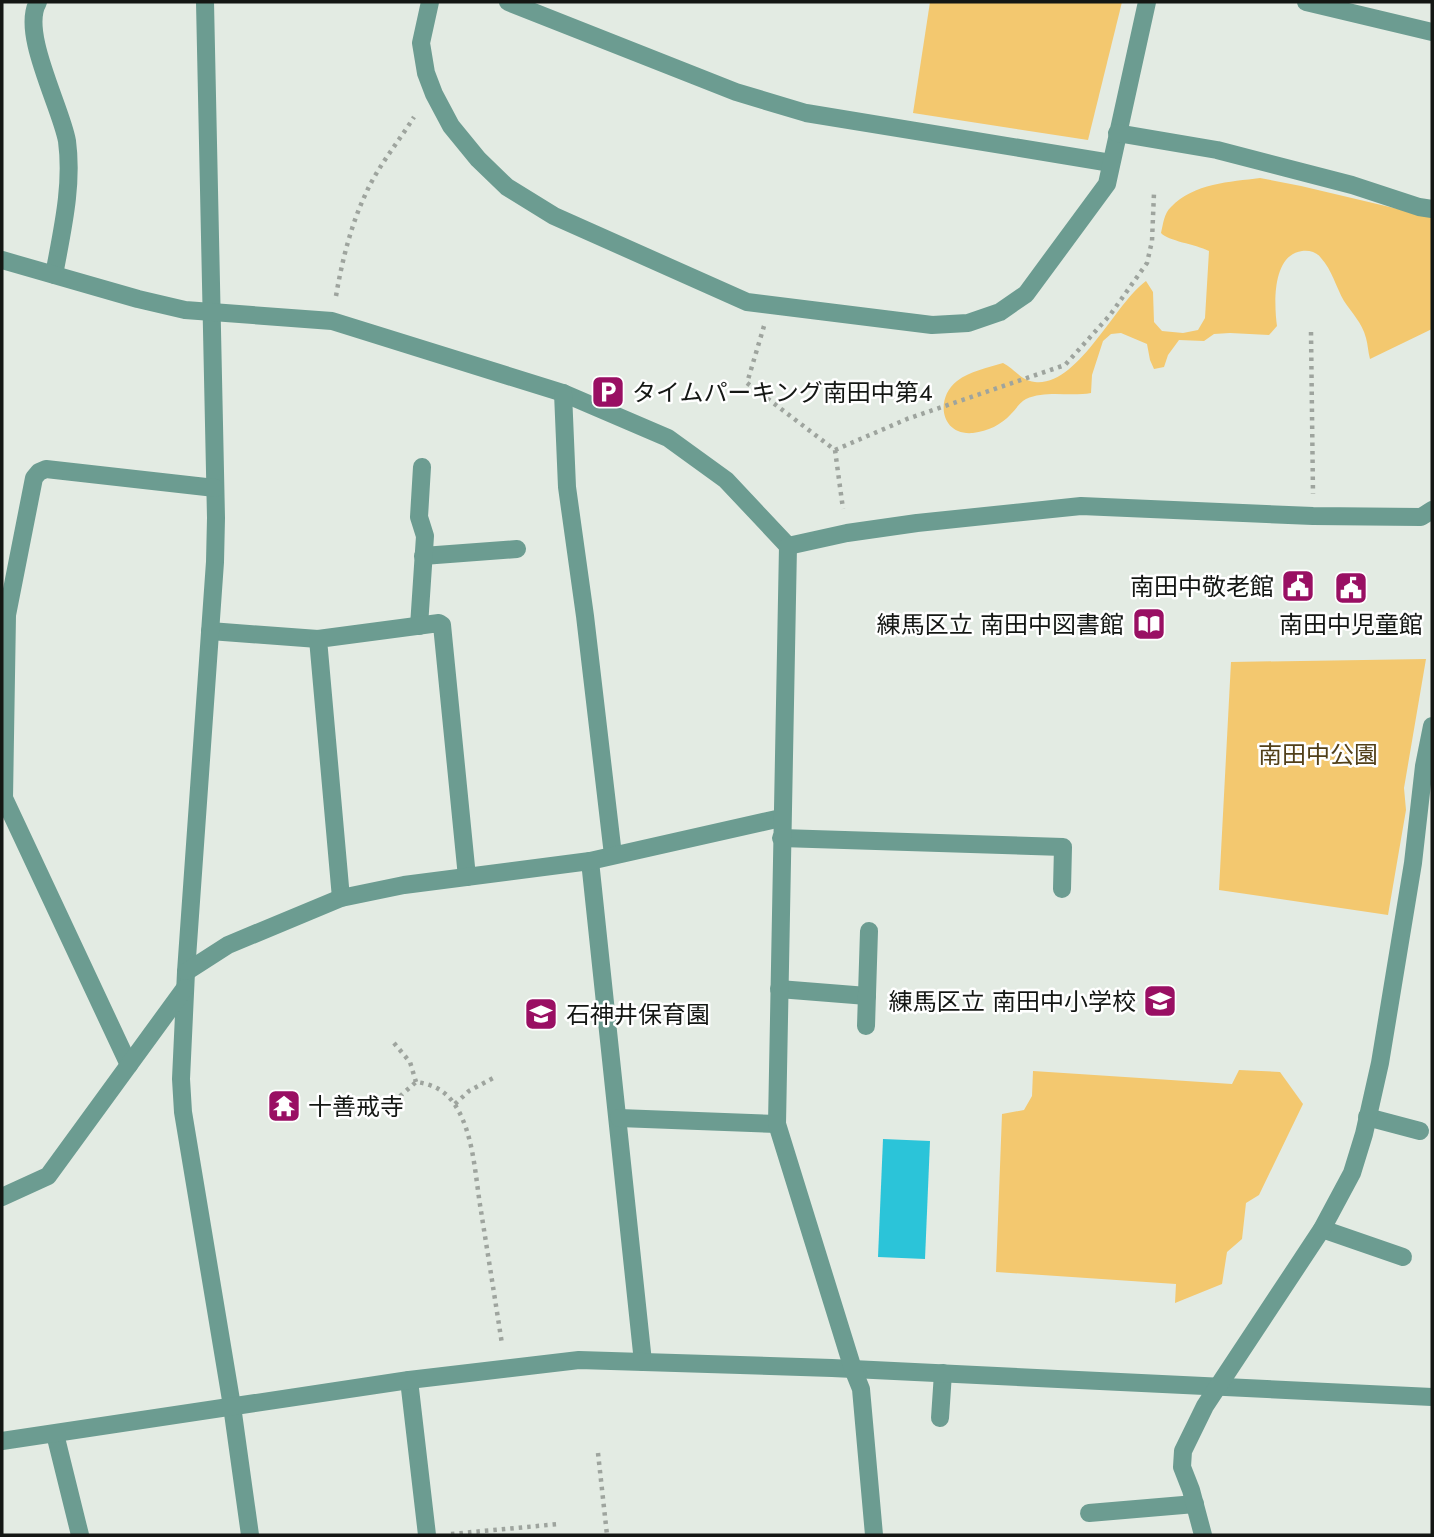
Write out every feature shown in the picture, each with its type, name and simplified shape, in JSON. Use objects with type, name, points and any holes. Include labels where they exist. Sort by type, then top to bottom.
[{"type":"street","points":[[38,2],[33,10],[36,44],[66,140],[69,190],[54,275]]},
{"type":"street","points":[[205,2],[215,562],[185,980],[181,1079],[183,1112],[232,1406],[250,1535]]},
{"type":"street","points":[[430,2],[421,43],[426,73],[434,94],[451,126],[478,159],[507,187],[554,216],[747,302],[932,325],[968,323],[1000,312],[1026,293],[1107,184],[1147,2]]},
{"type":"street","points":[[508,2],[736,92],[806,113],[1111,163]]},
{"type":"street","points":[[1306,2],[1432,32]]},
{"type":"street","points":[[1116,134],[1217,150],[1432,209]]},
{"type":"street","points":[[2,260],[186,310],[332,321],[563,393],[668,438],[726,480],[788,546],[777,1124],[861,1390],[874,1535]]},
{"type":"street","points":[[563,393],[568,487],[586,616],[613,855]]},
{"type":"street","points":[[419,626],[425,536],[419,517],[422,467]]},
{"type":"street","points":[[128,1065],[4,798],[6,615],[34,478],[39,472],[46,469],[215,488]]},
{"type":"street","points":[[788,546],[847,533],[917,523],[1081,506],[1313,516],[1428,517]]},
{"type":"street","points":[[423,556],[517,549]]},
{"type":"street","points":[[210,631],[318,639],[439,623],[443,628],[467,877]]},
{"type":"street","points":[[318,639],[341,898]]},
{"type":"street","points":[[1203,1535],[1182,1467],[1183,1451],[1205,1406],[1322,1229],[1352,1173],[1382,1050],[1415,851],[1424,766],[1432,726]]},
{"type":"street","points":[[2,1197],[48,1176],[185,980],[228,945],[341,898],[404,885],[590,861],[781,818]]},
{"type":"street","points":[[781,838],[1063,847],[1062,889]]},
{"type":"street","points":[[590,861],[643,1362]]},
{"type":"street","points":[[866,1026],[869,931]]},
{"type":"street","points":[[779,989],[867,996]]},
{"type":"street","points":[[1367,1117],[1420,1131]]},
{"type":"street","points":[[618,1118],[777,1124]]},
{"type":"street","points":[[1322,1229],[1403,1257]]},
{"type":"street","points":[[2,1441],[409,1380],[579,1360],[853,1369],[1432,1396]]},
{"type":"street","points":[[940,1418],[943,1373]]},
{"type":"street","points":[[409,1380],[427,1535]]},
{"type":"street","points":[[55,1434],[80,1535]]},
{"type":"street","points":[[1089,1513],[1195,1504]]},
{"type":"path","points":[[332,321],[340,273],[367,189],[414,117]]},
{"type":"path","points":[[835,450],[906,419],[1065,365],[1110,315],[1147,263],[1152,241],[1154,193]]},
{"type":"path","points":[[764,326],[747,383],[835,450],[847,533]]},
{"type":"path","points":[[1311,332],[1313,516]]},
{"type":"path","points":[[394,1043],[410,1062],[416,1082]]},
{"type":"path","points":[[455,1104],[469,1091],[495,1077]]},
{"type":"path","points":[[358,1101],[400,1097],[416,1082]]},
{"type":"path","points":[[416,1082],[430,1084],[446,1094],[455,1104],[465,1128],[506,1369]]},
{"type":"path","points":[[598,1453],[607,1535]]},
{"type":"path","points":[[443,1535],[559,1524]]},
{"type":"green space","points":[[930,2],[1122,2],[1088,140],[913,113]]},
{"type":"green space","points":[[1260,178],[1432,217],[1432,329],[1370,359],[1362,328],[1344,301],[1325,263],[1317,254],[1302,251],[1292,254],[1280,271],[1275,306],[1277,326],[1269,335],[1230,333],[1214,334],[1204,341],[1179,340],[1168,355],[1164,367],[1154,369],[1147,344],[1121,333],[1111,334],[1103,341],[1092,375],[1091,393],[1034,396],[1024,400],[1007,418],[989,429],[973,433],[953,429],[944,414],[944,406],[950,388],[957,381],[973,372],[1003,363],[1030,381],[1051,380],[1081,358],[1146,281],[1153,292],[1154,322],[1162,331],[1183,333],[1198,330],[1205,318],[1209,251],[1164,236],[1161,233],[1165,216],[1180,199],[1201,188]]},
{"type":"green space","name":"南田中公園","points":[[1426,659],[1404,788],[1406,810],[1388,915],[1219,890],[1231,662]]},
{"type":"green space","points":[[1239,1070],[1280,1072],[1303,1104],[1259,1195],[1246,1203],[1242,1239],[1227,1252],[1222,1284],[1175,1303],[1176,1284],[996,1272],[1002,1114],[1024,1110],[1032,1096],[1033,1071],[1232,1084]]},
{"type":"water","points":[[883,1139],[930,1141],[925,1259],[878,1257]]},
{"type":"place","name":"タイムパーキング南田中第4","points":[[608,392]]},
{"type":"place","name":"南田中敬老館","points":[[1298,586]]},
{"type":"place","name":"南田中児童館","points":[[1351,588]]},
{"type":"place","name":"練馬区立 南田中図書館","points":[[1149,624]]},
{"type":"place","name":"練馬区立 南田中小学校","points":[[1160,1001]]},
{"type":"place","name":"石神井保育園","points":[[541,1014]]},
{"type":"place","name":"十善戒寺","points":[[284,1106]]}]
